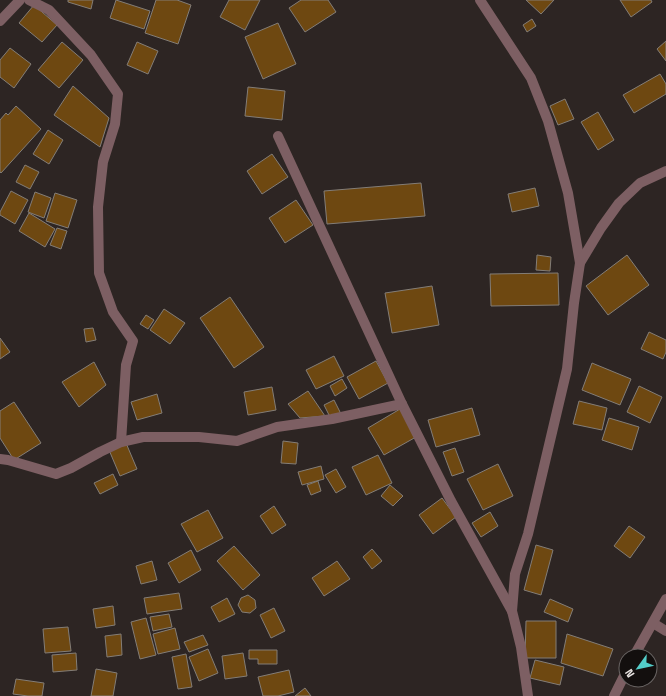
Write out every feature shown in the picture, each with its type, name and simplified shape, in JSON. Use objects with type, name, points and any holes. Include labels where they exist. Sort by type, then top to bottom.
[{"type":"street","points":[[0,21],[20,0]]},
{"type":"street","points":[[30,0],[49,10],[91,55],[118,94],[115,124],[103,162],[98,207],[99,272],[113,312],[133,341],[126,365],[121,442]]},
{"type":"street","points":[[480,0],[531,78],[548,121],[568,193],[580,263],[567,369],[532,518],[515,574],[512,611]]},
{"type":"street","points":[[278,136],[402,404],[451,501],[512,611],[521,647],[528,696]]},
{"type":"street","points":[[580,263],[601,228],[619,203],[640,183],[666,171]]},
{"type":"street","points":[[0,459],[56,474],[71,468],[121,442],[143,437],[199,437],[237,440],[277,426],[332,419],[402,404]]},
{"type":"street","points":[[638,648],[666,599]]},
{"type":"street","points":[[652,623],[666,631]]},
{"type":"building","points":[[68,0],[93,0],[91,9],[68,2]]},
{"type":"building","points":[[116,0],[150,11],[144,29],[110,18]]},
{"type":"building","points":[[156,0],[177,0],[191,5],[178,44],[145,33]]},
{"type":"building","points":[[229,0],[260,0],[245,30],[220,17]]},
{"type":"building","points":[[301,0],[328,0],[336,12],[305,32],[289,8]]},
{"type":"building","points":[[526,0],[554,0],[541,14]]},
{"type":"building","points":[[620,0],[651,0],[652,2],[631,17]]},
{"type":"building","points":[[34,5],[57,25],[42,42],[19,23]]},
{"type":"building","points":[[532,19],[536,26],[527,32],[523,25]]},
{"type":"building","points":[[278,23],[296,64],[263,79],[245,37]]},
{"type":"building","points":[[666,41],[666,61],[657,49]]},
{"type":"building","points":[[62,42],[83,60],[59,88],[38,70]]},
{"type":"building","points":[[137,42],[158,51],[148,74],[127,65]]},
{"type":"building","points":[[10,48],[31,64],[14,88],[0,77],[0,60]]},
{"type":"building","points":[[660,74],[666,84],[666,94],[634,113],[623,95]]},
{"type":"building","points":[[73,86],[109,118],[100,147],[54,115]]},
{"type":"building","points":[[248,87],[285,91],[282,120],[245,116]]},
{"type":"building","points":[[565,99],[574,119],[558,125],[550,106]]},
{"type":"building","points":[[16,106],[41,129],[1,173],[0,120],[6,113],[8,115]]},
{"type":"building","points":[[598,112],[614,140],[598,150],[581,122]]},
{"type":"building","points":[[48,130],[63,140],[49,164],[33,154]]},
{"type":"building","points":[[272,154],[288,177],[262,194],[247,171]]},
{"type":"building","points":[[25,165],[39,172],[30,189],[16,182]]},
{"type":"building","points":[[421,183],[425,216],[327,224],[324,191]]},
{"type":"building","points":[[535,188],[539,206],[512,212],[508,194]]},
{"type":"building","points":[[11,191],[28,200],[15,224],[0,215],[0,212]]},
{"type":"building","points":[[35,192],[51,198],[44,218],[28,212]]},
{"type":"building","points":[[55,193],[77,200],[68,228],[46,221]]},
{"type":"building","points":[[296,200],[313,225],[285,243],[269,218]]},
{"type":"building","points":[[29,213],[55,229],[45,247],[19,231]]},
{"type":"building","points":[[57,228],[67,231],[61,249],[50,245]]},
{"type":"building","points":[[537,255],[551,257],[550,271],[536,270]]},
{"type":"building","points":[[627,255],[649,285],[608,315],[586,286]]},
{"type":"building","points":[[558,273],[559,305],[491,306],[490,274]]},
{"type":"building","points":[[432,286],[439,325],[392,333],[385,293]]},
{"type":"building","points":[[230,297],[264,347],[234,368],[200,318]]},
{"type":"building","points":[[164,309],[185,323],[170,344],[150,330]]},
{"type":"building","points":[[146,315],[154,320],[148,329],[140,324]]},
{"type":"building","points":[[93,328],[96,340],[86,342],[84,329]]},
{"type":"building","points":[[649,332],[666,340],[666,352],[663,359],[641,349]]},
{"type":"building","points":[[0,338],[10,352],[0,359]]},
{"type":"building","points":[[334,356],[344,376],[316,389],[306,370]]},
{"type":"building","points":[[376,361],[388,383],[359,399],[347,377]]},
{"type":"building","points":[[94,362],[106,385],[79,407],[62,382]]},
{"type":"building","points":[[592,363],[631,379],[620,405],[582,390]]},
{"type":"building","points":[[342,379],[347,388],[335,396],[330,386]]},
{"type":"building","points":[[639,386],[662,397],[650,423],[627,412]]},
{"type":"building","points":[[272,387],[276,410],[248,415],[244,392]]},
{"type":"building","points":[[308,391],[325,416],[300,418],[288,404]]},
{"type":"building","points":[[157,394],[162,413],[137,420],[131,402]]},
{"type":"building","points":[[334,400],[341,414],[331,419],[324,405]]},
{"type":"building","points":[[579,401],[607,408],[602,430],[573,424]]},
{"type":"building","points":[[14,402],[41,443],[14,460],[0,438],[0,411]]},
{"type":"building","points":[[472,408],[480,435],[436,447],[428,420]]},
{"type":"building","points":[[400,409],[416,437],[384,455],[368,428]]},
{"type":"building","points":[[609,418],[639,427],[632,450],[602,440]]},
{"type":"building","points":[[283,441],[298,443],[296,464],[281,463]]},
{"type":"building","points":[[126,443],[137,469],[120,476],[109,450]]},
{"type":"building","points":[[455,448],[464,472],[452,476],[443,452]]},
{"type":"building","points":[[378,455],[392,483],[366,495],[352,467]]},
{"type":"building","points":[[498,464],[513,496],[483,510],[467,479]]},
{"type":"building","points":[[321,466],[324,479],[302,485],[298,472]]},
{"type":"building","points":[[336,469],[346,487],[336,493],[325,475]]},
{"type":"building","points":[[113,474],[118,485],[100,494],[94,483]]},
{"type":"building","points":[[318,481],[321,491],[311,495],[307,485]]},
{"type":"building","points":[[390,485],[403,496],[393,506],[381,496]]},
{"type":"building","points":[[442,498],[456,517],[433,534],[419,515]]},
{"type":"building","points":[[274,506],[286,525],[272,534],[260,516]]},
{"type":"building","points":[[208,510],[223,538],[197,552],[181,524]]},
{"type":"building","points":[[490,512],[498,526],[481,537],[472,523]]},
{"type":"building","points":[[629,526],[645,537],[630,558],[614,546]]},
{"type":"building","points":[[536,545],[553,550],[541,595],[524,590]]},
{"type":"building","points":[[234,546],[260,575],[243,590],[217,561]]},
{"type":"building","points":[[372,549],[382,561],[372,569],[363,557]]},
{"type":"building","points":[[191,550],[201,570],[179,583],[168,563]]},
{"type":"building","points":[[152,561],[157,580],[141,584],[136,566]]},
{"type":"building","points":[[337,561],[350,579],[324,596],[312,578]]},
{"type":"building","points":[[179,593],[182,609],[147,614],[144,598]]},
{"type":"building","points":[[248,595],[255,600],[256,608],[250,613],[242,612],[238,605],[241,598]]},
{"type":"building","points":[[227,598],[235,614],[219,622],[211,607]]},
{"type":"building","points":[[550,599],[573,609],[568,622],[544,612]]},
{"type":"building","points":[[113,606],[115,625],[96,628],[93,609]]},
{"type":"building","points":[[274,608],[285,631],[271,638],[260,615]]},
{"type":"building","points":[[169,614],[172,627],[153,631],[150,617]]},
{"type":"building","points":[[146,618],[156,655],[140,659],[131,622]]},
{"type":"building","points":[[526,621],[556,621],[556,658],[525,658]]},
{"type":"building","points":[[68,627],[71,651],[45,653],[43,629]]},
{"type":"building","points":[[175,628],[180,649],[158,654],[153,634]]},
{"type":"building","points":[[121,634],[122,655],[107,657],[105,636]]},
{"type":"building","points":[[567,634],[613,649],[603,676],[561,663]]},
{"type":"building","points":[[203,635],[208,645],[189,652],[184,642]]},
{"type":"building","points":[[208,649],[218,673],[199,681],[189,657]]},
{"type":"building","points":[[249,650],[277,650],[277,664],[258,664],[258,659],[249,659]]},
{"type":"building","points":[[76,653],[77,670],[53,672],[52,655]]},
{"type":"building","points":[[243,653],[247,676],[225,679],[222,656]]},
{"type":"building","points":[[186,654],[192,687],[178,689],[172,657]]},
{"type":"building","points":[[535,660],[564,667],[560,685],[530,678]]},
{"type":"building","points":[[96,669],[117,673],[113,696],[91,696]]},
{"type":"building","points":[[289,670],[294,692],[278,696],[263,696],[258,677]]},
{"type":"building","points":[[16,679],[44,683],[42,696],[13,694]]},
{"type":"building","points":[[305,688],[311,696],[295,696]]}]
